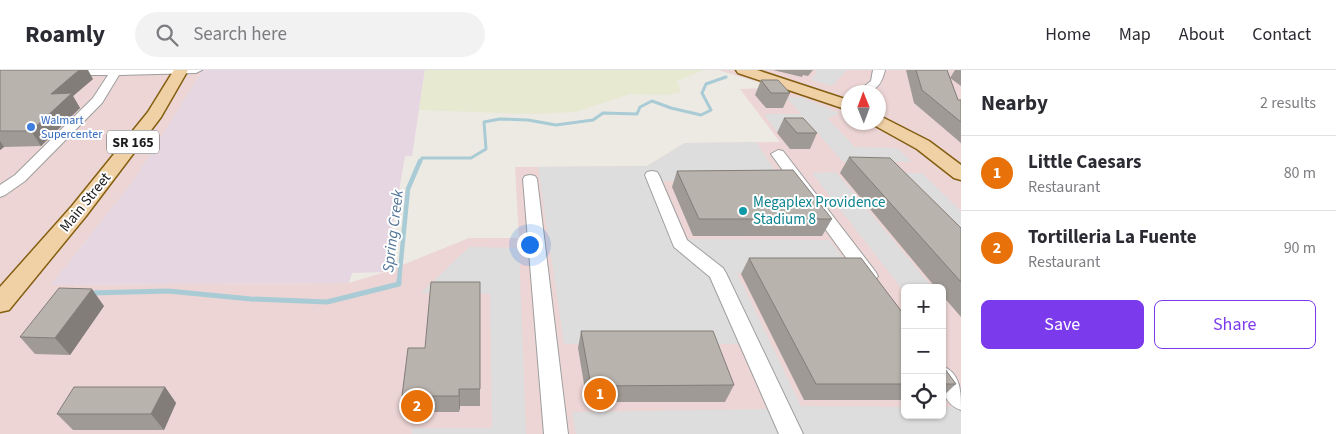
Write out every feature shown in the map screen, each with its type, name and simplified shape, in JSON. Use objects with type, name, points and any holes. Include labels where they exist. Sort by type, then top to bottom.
[{"type":"main road","name":"Main Street","points":[[0,303],[79,211],[149,121],[185,70]]},
{"type":"main road","points":[[743,70],[841,103]]},
{"type":"main road","points":[[886,124],[923,145],[961,174]]},
{"type":"street","points":[[57,72],[185,70]]},
{"type":"street","points":[[872,85],[876,82],[879,70]]},
{"type":"street","points":[[0,192],[20,178],[98,100],[115,71]]},
{"type":"street","points":[[778,154],[877,287]]},
{"type":"street","points":[[652,175],[680,243],[717,273],[791,434]]},
{"type":"street","points":[[530,179],[556,434]]},
{"type":"street","points":[[946,380],[961,400]]},
{"type":"shaded area","points":[[0,70],[203,70],[134,180],[51,285],[349,283],[385,272],[469,238],[519,238],[515,167],[647,166],[685,143],[780,142],[740,89],[777,88],[718,70],[961,70],[961,434],[0,434]]},
{"type":"shaded area","points":[[203,70],[425,70],[412,156],[405,156],[385,272],[352,273],[349,283],[51,285],[134,180]]},
{"type":"shaded area","points":[[814,70],[847,70],[832,86],[811,80],[817,71]]},
{"type":"shaded area","points":[[786,97],[801,97],[839,113],[828,119],[855,147],[897,148],[912,162],[843,162],[816,131],[776,131],[764,114],[801,114]]},
{"type":"shaded area","points":[[756,142],[783,182],[658,181],[682,239],[830,240],[854,273],[737,273],[801,406],[901,407],[901,419],[946,419],[946,407],[961,407],[961,434],[576,434],[572,412],[767,409],[739,344],[564,344],[538,167],[647,166],[685,143]]},
{"type":"shaded area","points":[[836,172],[930,284],[901,284],[901,288],[812,173]]},
{"type":"shaded area","points":[[888,173],[922,173],[961,211],[961,250]]},
{"type":"shaded area","points":[[469,247],[519,248],[526,434],[412,434],[412,428],[492,428],[490,294],[421,293]]},
{"type":"green space","points":[[425,70],[704,70],[677,81],[681,92],[667,95],[630,94],[575,112],[529,114],[419,110]]},
{"type":"building","name":"Walmart Supercenter","points":[[0,70],[79,70],[51,94],[72,93],[31,131],[0,131]]},
{"type":"building","points":[[916,70],[947,70],[958,100],[961,100],[961,122],[922,90]]},
{"type":"building","points":[[761,80],[778,80],[790,93],[771,93]]},
{"type":"building","points":[[784,118],[803,118],[817,133],[797,133]]},
{"type":"building","points":[[849,157],[890,158],[961,228],[961,282]]},
{"type":"building","points":[[793,170],[832,219],[699,219],[677,171]]},
{"type":"building","points":[[749,258],[861,258],[901,311],[901,384],[816,384]]},
{"type":"building","points":[[431,282],[480,282],[480,389],[459,389],[459,396],[402,396],[408,348],[425,348]]},
{"type":"building","points":[[59,288],[92,289],[55,338],[20,337]]},
{"type":"building","points":[[581,331],[713,331],[734,385],[591,386]]},
{"type":"building","points":[[946,370],[956,384],[946,384]]},
{"type":"building","points":[[74,387],[165,387],[151,414],[57,414]]},
{"type":"waterway","name":"Spring Creek","points":[[420,163],[422,158],[471,158],[486,149],[484,122],[500,119],[528,120],[556,125],[593,120],[603,113],[637,114],[640,107],[652,101],[671,108],[701,115],[711,110],[702,93],[706,84],[726,77]]},
{"type":"waterway","name":"Spring Creek","points":[[399,281],[408,189],[420,161]]},
{"type":"waterway","name":"Spring Creek","points":[[90,293],[168,291],[251,299],[327,302],[399,284],[399,281]]},
{"type":"place","name":"Walmart Supercenter","points":[[31,127]]},
{"type":"place","name":"Megaplex Providence Stadium 8","points":[[743,211]]},
{"type":"place","name":"Little Caesars","points":[[600,394]]},
{"type":"place","name":"Tortilleria La Fuente","points":[[417,406]]}]
